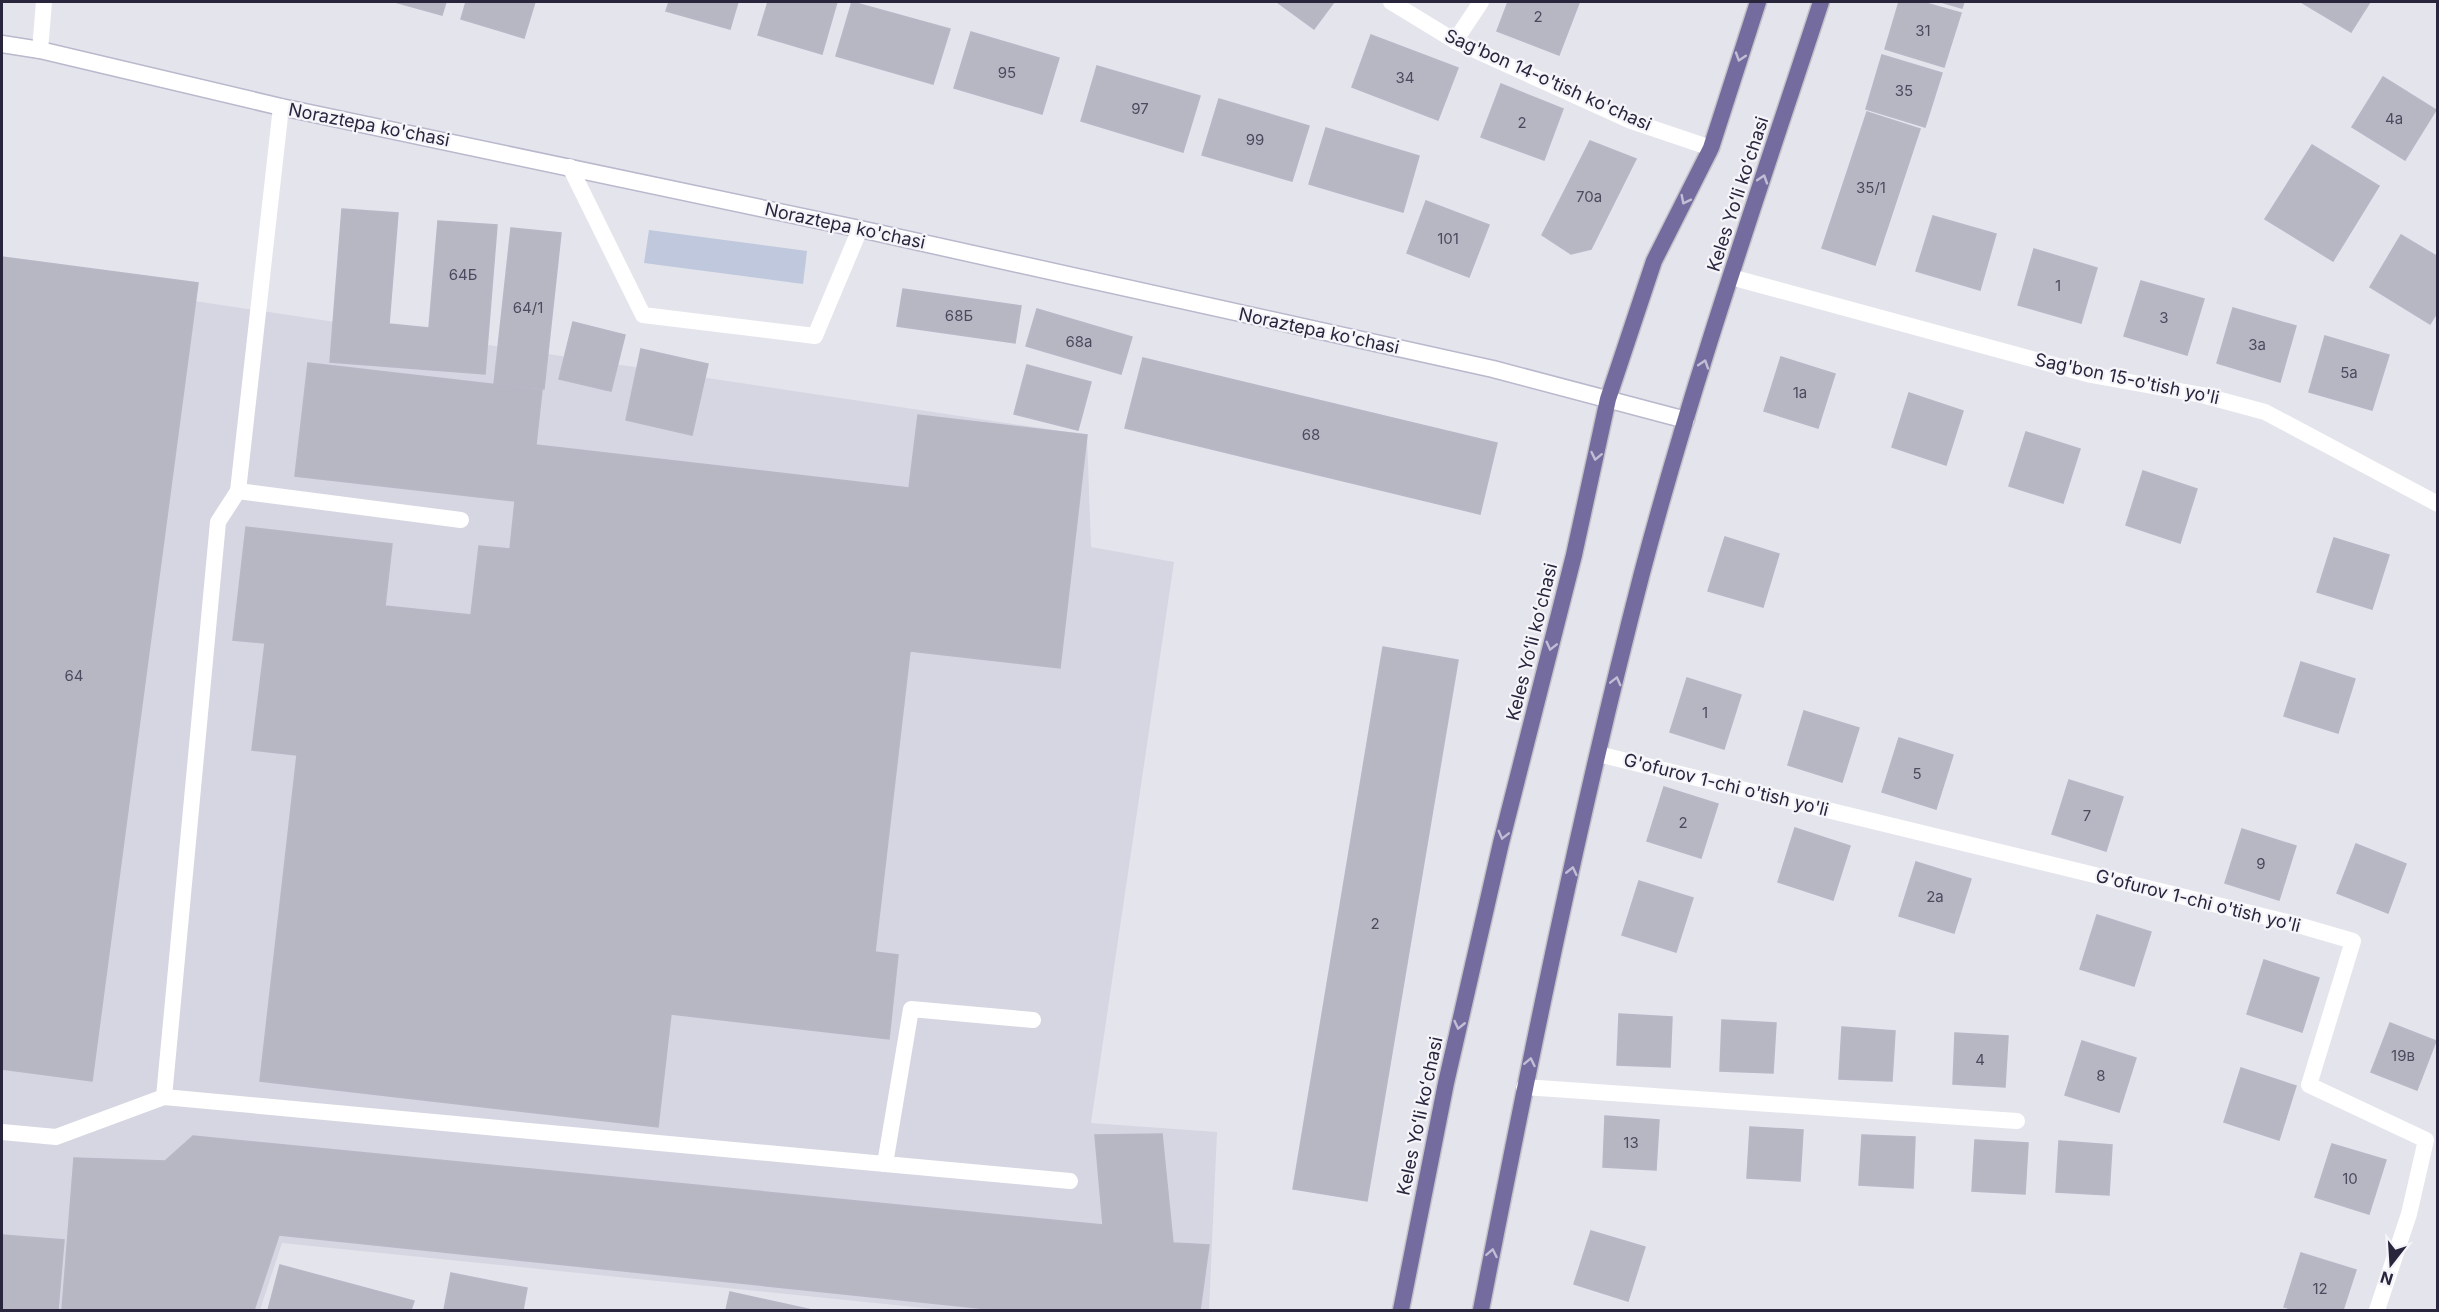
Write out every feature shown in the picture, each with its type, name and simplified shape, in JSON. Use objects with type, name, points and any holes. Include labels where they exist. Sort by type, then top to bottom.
[{"type":"main road","name":"Keles Yoʻli koʻchasi","points":[[1401,1311],[1446,1083],[1493,877],[1574,555],[1608,399],[1654,261],[1711,148],[1758,2]]},
{"type":"main road","name":"Keles Yoʻli koʻchasi","points":[[1481,1311],[1524,1087],[1598,754],[1642,573],[1686,420],[1821,2]]},
{"type":"street","points":[[40,50],[44,2]]},
{"type":"street","name":"Sag'bon 14-o'tish ko'chasi","points":[[1391,2],[1455,40],[1631,121],[1711,148]]},
{"type":"street","points":[[1455,40],[1481,2]]},
{"type":"street","name":"Noraztepa ko'chasi","points":[[2,44],[40,50],[281,107],[860,229],[1492,369],[1686,420]]},
{"type":"street","points":[[164,1097],[218,522],[238,490],[281,107]]},
{"type":"street","points":[[570,167],[643,315],[815,336],[860,229]]},
{"type":"street","name":"Sag'bon 15-o'tish yo'li","points":[[1731,277],[2091,375],[2202,395],[2265,412],[2438,504]]},
{"type":"street","points":[[238,490],[461,520]]},
{"type":"street","name":"G'ofurov 1-chi o'tish yo'li","points":[[1598,754],[2291,923],[2353,941],[2309,1085],[2426,1140],[2409,1214],[2377,1311]]},
{"type":"street","points":[[885,1164],[911,1010],[1033,1020]]},
{"type":"street","points":[[1524,1087],[2017,1121]]},
{"type":"street","points":[[2,1132],[56,1137],[164,1097],[1070,1181]]},
{"type":"shaded area","points":[[649,230],[807,251],[803,284],[644,263]]},
{"type":"shaded area","points":[[2,272],[1087,435],[1091,547],[1174,562],[1091,1123],[1217,1132],[1209,1310],[944,1310],[282,1243],[260,1310],[2,1310]]},
{"type":"building","points":[[395,2],[446,2],[442,15]]},
{"type":"building","points":[[466,2],[535,2],[524,38],[461,19]]},
{"type":"building","points":[[669,2],[738,2],[730,29],[666,11]]},
{"type":"building","points":[[768,2],[837,2],[822,54],[758,35]]},
{"type":"building","points":[[852,2],[950,29],[933,84],[836,56]]},
{"type":"building","points":[[1277,2],[1334,2],[1314,29]]},
{"type":"building","points":[[1508,2],[1579,3],[1559,55],[1497,31]]},
{"type":"building","points":[[1899,2],[1922,2],[1961,13],[1944,67],[1885,49]]},
{"type":"building","points":[[1941,2],[1964,2],[1962,8]]},
{"type":"building","points":[[2301,2],[2370,2],[2351,32]]},
{"type":"building","points":[[971,32],[1059,58],[1042,114],[954,88]]},
{"type":"building","points":[[1371,35],[1458,68],[1438,120],[1352,87]]},
{"type":"building","points":[[1882,55],[1942,73],[1925,127],[1866,109]]},
{"type":"building","points":[[1097,66],[1200,96],[1183,152],[1081,121]]},
{"type":"building","points":[[2383,77],[2436,110],[2405,160],[2352,127]]},
{"type":"building","points":[[1501,84],[1563,109],[1544,160],[1481,137]]},
{"type":"building","points":[[1219,99],[1309,126],[1292,181],[1202,155]]},
{"type":"building","points":[[1867,112],[1920,129],[1875,265],[1822,248]]},
{"type":"building","points":[[1326,128],[1419,156],[1403,212],[1309,184]]},
{"type":"building","points":[[1590,141],[1636,159],[1591,249],[1571,254],[1542,235]]},
{"type":"building","points":[[2312,145],[2379,186],[2333,261],[2265,219]]},
{"type":"building","points":[[1426,201],[1489,225],[1469,277],[1407,253]]},
{"type":"building","points":[[342,209],[398,213],[389,324],[429,328],[438,221],[497,225],[485,374],[330,362]]},
{"type":"building","points":[[1933,216],[1996,234],[1980,290],[1916,271]]},
{"type":"building","points":[[511,228],[561,233],[544,389],[494,384]]},
{"type":"building","points":[[2401,235],[2438,257],[2438,311],[2430,324],[2370,287]]},
{"type":"building","points":[[2034,249],[2097,268],[2081,323],[2018,305]]},
{"type":"building","points":[[2,257],[198,283],[92,1081],[2,1069]]},
{"type":"building","points":[[2141,281],[2204,299],[2187,355],[2124,336]]},
{"type":"building","points":[[903,289],[1021,306],[1015,343],[897,326]]},
{"type":"building","points":[[2233,308],[2296,326],[2280,382],[2217,363]]},
{"type":"building","points":[[1037,309],[1132,337],[1121,374],[1026,346]]},
{"type":"building","points":[[573,322],[625,335],[611,391],[559,379]]},
{"type":"building","points":[[2325,336],[2389,355],[2372,410],[2309,392]]},
{"type":"building","points":[[641,349],[708,364],[692,435],[626,420]]},
{"type":"building","points":[[1781,357],[1835,374],[1818,428],[1764,411]]},
{"type":"building","points":[[1143,358],[1497,443],[1480,514],[1125,428]]},
{"type":"building","points":[[308,363],[542,390],[536,445],[909,488],[918,415],[1087,435],[1060,668],[910,651],[875,952],[898,955],[889,1039],[671,1014],[658,1127],[260,1081],[297,755],[252,750],[265,643],[233,640],[246,527],[392,544],[385,606],[471,615],[479,546],[510,549],[515,501],[295,476]]},
{"type":"building","points":[[1027,365],[1091,382],[1078,430],[1014,414]]},
{"type":"building","points":[[1909,393],[1963,411],[1946,465],[1892,447]]},
{"type":"building","points":[[2026,432],[2080,449],[2063,503],[2009,486]]},
{"type":"building","points":[[2143,471],[2197,489],[2180,543],[2126,525]]},
{"type":"building","points":[[1725,537],[1779,554],[1763,607],[1708,591]]},
{"type":"building","points":[[2334,538],[2389,555],[2372,609],[2317,592]]},
{"type":"building","points":[[1383,647],[1458,660],[1367,1201],[1293,1189]]},
{"type":"building","points":[[2301,662],[2355,679],[2338,733],[2284,716]]},
{"type":"building","points":[[1687,678],[1741,695],[1724,749],[1670,732]]},
{"type":"building","points":[[1804,711],[1859,728],[1842,782],[1788,765]]},
{"type":"building","points":[[1899,738],[1953,755],[1936,809],[1882,792]]},
{"type":"building","points":[[2069,780],[2123,797],[2106,851],[2052,834]]},
{"type":"building","points":[[1664,787],[1718,804],[1701,858],[1647,841]]},
{"type":"building","points":[[1795,828],[1850,846],[1833,900],[1778,882]]},
{"type":"building","points":[[2242,829],[2296,846],[2279,900],[2225,883]]},
{"type":"building","points":[[2356,844],[2406,864],[2388,913],[2337,893]]},
{"type":"building","points":[[1916,862],[1971,879],[1954,933],[1899,916]]},
{"type":"building","points":[[1639,881],[1693,898],[1676,952],[1622,935]]},
{"type":"building","points":[[2097,915],[2151,932],[2134,986],[2080,969]]},
{"type":"building","points":[[2264,960],[2319,978],[2302,1032],[2247,1014]]},
{"type":"building","points":[[1619,1014],[1672,1017],[1670,1067],[1617,1065]]},
{"type":"building","points":[[1722,1020],[1776,1023],[1773,1073],[1720,1071]]},
{"type":"building","points":[[2390,1023],[2436,1041],[2417,1090],[2371,1072]]},
{"type":"building","points":[[1842,1027],[1895,1031],[1892,1081],[1839,1079]]},
{"type":"building","points":[[1955,1033],[2008,1036],[2005,1087],[1953,1084]]},
{"type":"building","points":[[2082,1041],[2136,1058],[2119,1112],[2065,1095]]},
{"type":"building","points":[[2241,1068],[2296,1086],[2279,1140],[2224,1122]]},
{"type":"building","points":[[1605,1116],[1659,1120],[1656,1170],[1603,1167]]},
{"type":"building","points":[[1750,1127],[1803,1130],[1800,1181],[1747,1178]]},
{"type":"building","points":[[1162,1134],[1173,1243],[1209,1245],[1200,1310],[998,1310],[279,1235],[254,1310],[62,1310],[74,1158],[165,1161],[193,1136],[1103,1225],[1095,1135]]},
{"type":"building","points":[[1862,1135],[1915,1137],[1913,1188],[1859,1185]]},
{"type":"building","points":[[1975,1140],[2028,1143],[2025,1194],[1972,1191]]},
{"type":"building","points":[[2059,1141],[2112,1145],[2109,1195],[2056,1192]]},
{"type":"building","points":[[2332,1144],[2386,1160],[2369,1214],[2315,1197]]},
{"type":"building","points":[[1591,1231],[1645,1247],[1628,1301],[1574,1284]]},
{"type":"building","points":[[2,1235],[64,1240],[58,1310],[2,1310]]},
{"type":"building","points":[[2301,1253],[2356,1270],[2343,1310],[2295,1310],[2284,1307]]},
{"type":"building","points":[[280,1265],[414,1301],[411,1310],[268,1310]]},
{"type":"building","points":[[451,1273],[527,1288],[523,1310],[444,1310]]},
{"type":"building","points":[[730,1292],[812,1310],[726,1310]]}]
